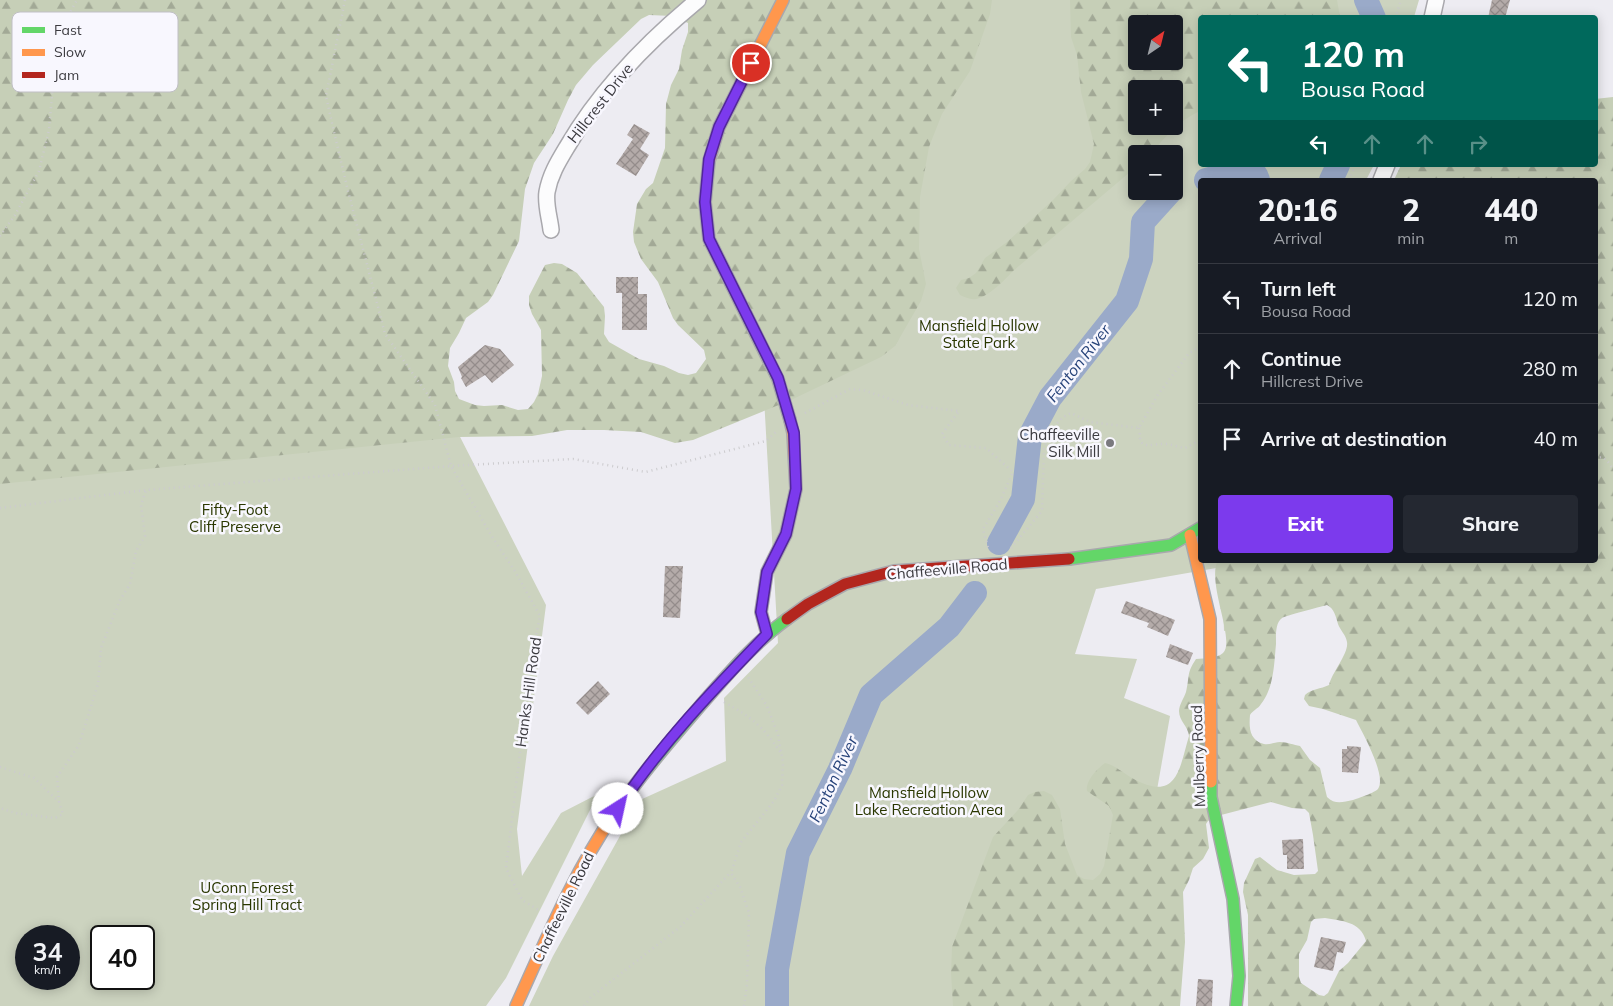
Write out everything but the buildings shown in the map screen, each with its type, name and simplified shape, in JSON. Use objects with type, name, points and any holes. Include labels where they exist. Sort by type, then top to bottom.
[{"type":"street","name":"Hillcrest Drive","points":[[552,230],[547,194],[552,172],[578,127],[619,74],[675,19],[698,0]]},
{"type":"street","points":[[767,634],[761,612],[767,572],[786,534],[796,489],[794,433],[778,378],[709,239],[705,202],[709,159],[719,127],[783,0]]},
{"type":"street","points":[[1433,15],[1436,0]]},
{"type":"street","name":"Chaffeeville Road","points":[[516,1006],[570,887],[628,794],[658,755],[710,694],[767,634],[808,604],[845,584],[894,571],[1058,561],[1171,545],[1198,529]]},
{"type":"street","name":"Mulberry Road","points":[[1190,535],[1210,620],[1211,798],[1233,899],[1239,976],[1236,1006]]},
{"type":"path","points":[[70,12],[77,0]]},
{"type":"path","name":"Hanks Hill Road","points":[[345,0],[326,96],[348,191],[386,334],[436,405],[451,466],[540,616],[530,662],[506,868],[522,900],[554,920]]},
{"type":"path","points":[[1396,15],[1401,0]]},
{"type":"path","points":[[0,236],[15,216],[39,171],[49,130],[52,92]]},
{"type":"path","points":[[1198,347],[1183,360],[1157,396],[1139,428],[1140,438],[1146,446],[1168,444],[1184,448],[1198,441]]},
{"type":"path","points":[[0,508],[146,490],[451,466],[573,459],[646,472],[766,441],[790,418],[809,412],[850,389],[863,390],[908,405],[959,411],[942,434],[949,445],[986,448],[1013,472],[1000,502],[983,529],[987,548],[995,548]]},
{"type":"path","points":[[1010,548],[1042,511],[1044,448],[1050,431],[1063,417],[1071,413],[1090,422],[1139,428]]},
{"type":"path","points":[[1598,458],[1603,457],[1613,468]]},
{"type":"path","points":[[0,808],[14,813],[55,818],[63,814],[59,802],[57,777],[79,745],[98,684],[101,648],[120,600],[130,584],[136,551],[145,536],[141,505],[146,490]]},
{"type":"path","points":[[584,1006],[591,997],[680,927],[731,873],[741,842],[774,801],[782,785],[778,735],[767,706],[739,664]]},
{"type":"path","points":[[710,694],[758,724],[770,736],[781,754]]},
{"type":"path","points":[[0,767],[34,778],[59,802]]},
{"type":"path","points":[[731,873],[740,887],[749,913],[747,985],[744,1006]]},
{"type":"green space","name":"Fifty-Foot Cliff Preserve","points":[[0,0],[13,12],[12,92],[98,92],[456,429],[546,605],[517,829],[522,876],[561,813],[598,794],[506,978],[486,1006],[0,1006]]},
{"type":"green space","points":[[0,0],[992,0],[990,14],[970,71],[942,114],[929,147],[920,197],[919,249],[926,284],[921,301],[895,346],[881,357],[791,400],[693,440],[675,443],[641,432],[604,430],[567,430],[532,436],[459,437],[0,484]],"holes":[[[649,15],[672,16],[688,23],[688,32],[682,50],[679,69],[671,85],[666,104],[665,148],[653,183],[646,189],[637,204],[633,232],[634,242],[641,259],[658,282],[673,318],[704,350],[706,359],[696,373],[688,375],[639,359],[609,342],[604,334],[604,307],[577,273],[562,264],[554,263],[545,265],[529,296],[532,314],[541,330],[542,376],[534,402],[528,409],[518,410],[502,405],[475,405],[459,399],[448,366],[450,348],[466,318],[488,302],[493,295],[519,241],[525,189],[534,163],[553,134],[576,85],[593,65],[641,19]]]},
{"type":"green space","points":[[832,0],[1419,0],[1415,15],[1198,15],[1198,167],[1373,167],[1367,178],[1198,178],[1198,563],[1407,563],[1354,608],[1321,604],[1260,624],[1224,631],[1222,567],[1096,589],[1075,654],[1137,659],[1124,698],[1170,716],[1119,1006],[529,1006],[553,956],[640,800],[726,761],[724,698],[778,643],[764,398]]},
{"type":"green space","points":[[1070,0],[1337,0],[1340,15],[1198,15],[1198,112],[1183,122],[1183,80],[1128,80],[1128,135],[1168,135],[1158,145],[1128,145],[1128,174],[1012,272],[996,288],[981,298],[970,299],[960,295],[956,288],[961,280],[969,278],[976,273],[985,258],[1007,242],[1053,200],[1090,162],[1094,144],[1081,92],[1077,55],[1071,37]]},
{"type":"green space","points":[[1613,97],[1613,1006],[1248,1006],[1248,915],[1243,892],[1244,883],[1255,859],[1260,857],[1277,870],[1294,875],[1315,874],[1318,871],[1309,813],[1305,809],[1292,808],[1271,802],[1221,815],[1208,821],[1206,824],[1209,848],[1203,859],[1193,868],[1183,892],[1185,942],[1180,1006],[953,1006],[952,947],[993,837],[1018,810],[1028,795],[1044,791],[1052,795],[1060,809],[1065,844],[1077,875],[1084,879],[1093,880],[1100,874],[1104,866],[1113,815],[1109,806],[1087,791],[1088,783],[1093,775],[1105,763],[1147,785],[1158,787],[1167,785],[1174,779],[1189,736],[1180,718],[1179,711],[1186,692],[1191,668],[1196,659],[1217,656],[1223,653],[1226,646],[1226,636],[1216,582],[1215,570],[1217,563],[1598,563],[1598,178],[1395,178],[1400,167],[1598,167],[1598,99]],"holes":[[[1327,605],[1331,608],[1346,639],[1347,646],[1329,685],[1310,691],[1305,695],[1304,699],[1309,706],[1356,720],[1377,765],[1380,783],[1378,789],[1370,794],[1342,802],[1336,802],[1327,797],[1320,768],[1310,760],[1300,746],[1283,742],[1266,744],[1259,742],[1253,736],[1250,724],[1250,715],[1261,704],[1269,690],[1275,660],[1276,630],[1280,620],[1289,615]],[[1325,918],[1344,921],[1360,929],[1366,941],[1339,971],[1328,993],[1324,996],[1319,995],[1301,983],[1299,977],[1299,954],[1307,940],[1311,922],[1314,919]]]},
{"type":"waterway","name":"Fenton River","points":[[1366,0],[1373,15]]},
{"type":"waterway","name":"Fenton River","points":[[1332,178],[1337,167]]},
{"type":"waterway","name":"Fenton River","points":[[1213,178],[1245,169],[1256,175],[1257,178]]},
{"type":"waterway","name":"Fenton River","points":[[999,543],[1023,499],[1030,436],[1050,398],[1127,301],[1141,259],[1143,222],[1163,200]]},
{"type":"waterway","name":"Fenton River","points":[[777,1006],[777,969],[798,853],[840,769],[871,695],[949,627],[975,593]]},
{"type":"traffic: fast","points":[[709,161],[705,202],[709,239],[778,379],[790,420]]},
{"type":"traffic: fast","points":[[1069,559],[1171,545],[1198,529]]},
{"type":"traffic: fast","points":[[614,814],[634,786],[720,683],[752,649],[787,619]]},
{"type":"traffic: fast","points":[[1211,782],[1211,797],[1233,899],[1239,976],[1236,1006]]},
{"type":"traffic: slow","points":[[709,161],[719,127],[783,0]]},
{"type":"traffic: slow","points":[[767,634],[761,612],[767,572],[786,534],[796,489],[793,433],[790,420]]},
{"type":"traffic: slow","points":[[1190,535],[1210,619],[1211,782]]},
{"type":"traffic: slow","points":[[516,1006],[573,884],[614,814]]},
{"type":"traffic: jam","points":[[787,619],[808,604],[845,584],[894,571],[1069,559]]},
{"type":"place","name":"Chaffeeville Silk Mill","points":[[1110,443]]},
{"type":"route","points":[[618,809],[658,755],[716,688],[767,634],[761,612],[767,572],[786,534],[796,489],[794,433],[778,378],[709,239],[705,202],[709,159],[719,127],[751,63]]},
{"type":"park label","name":"Mansfield Hollow State Park","points":[[979,334]]},
{"type":"park label","name":"Mansfield Hollow Lake Recreation Area","points":[[929,800]]},
{"type":"park label","name":"UConn Forest Spring Hill Tract","points":[[247,896]]}]
